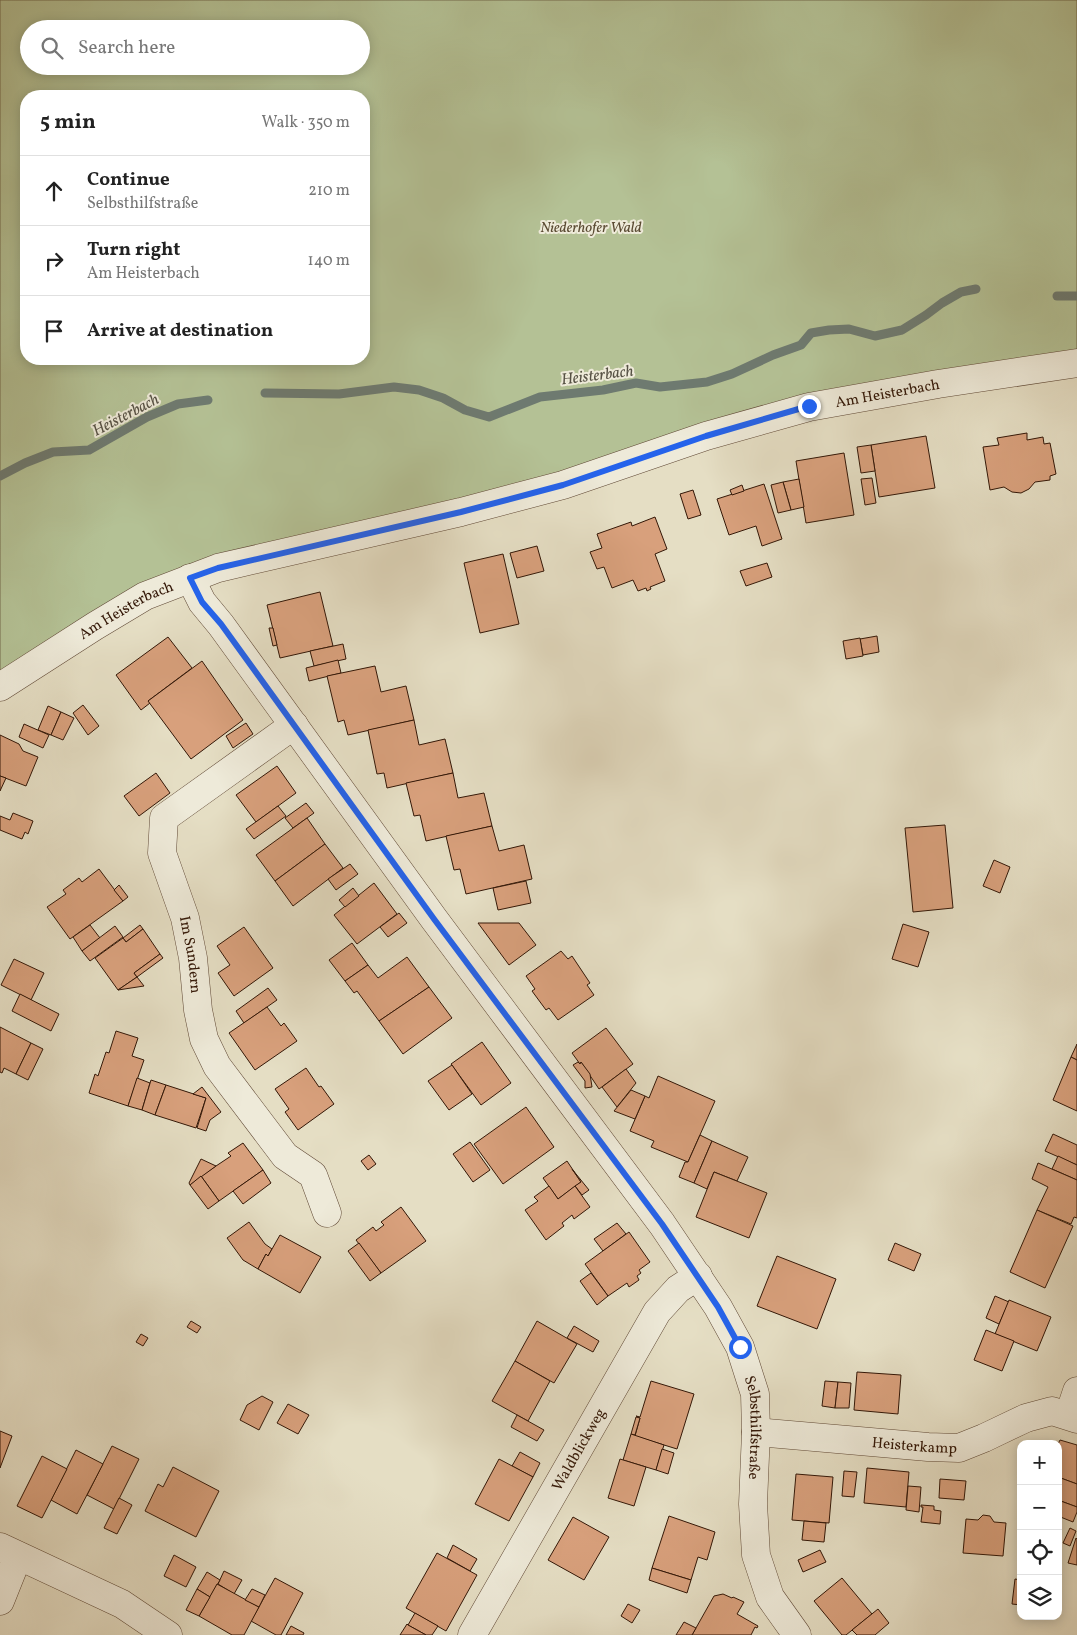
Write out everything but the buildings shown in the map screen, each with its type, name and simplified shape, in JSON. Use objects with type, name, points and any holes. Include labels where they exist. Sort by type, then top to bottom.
[{"type":"street","name":"Am Heisterbach","points":[[0,687],[145,596],[218,568],[461,512],[563,485],[706,436],[809,406],[1077,363]]},
{"type":"street","name":"Selbsthilfstraße","points":[[190,578],[202,602],[221,624],[440,926],[656,1216],[718,1307],[740,1347],[755,1394],[756,1432],[753,1504],[756,1555],[770,1596],[797,1635]]},
{"type":"street","name":"Im Sundern","points":[[294,725],[164,818],[162,853],[184,918],[193,958],[198,1010],[204,1039],[217,1066],[285,1156],[313,1175],[327,1213]]},
{"type":"street","name":"Waldblickweg","points":[[472,1635],[656,1312],[678,1289],[698,1276]]},
{"type":"street","name":"Heisterkamp","points":[[756,1432],[959,1448],[1026,1418],[1052,1411],[1074,1408]]},
{"type":"street","points":[[0,1601],[9,1551],[122,1604],[168,1635]]},
{"type":"green space","name":"Niederhofer Wald","points":[[0,0],[1077,0],[1077,355],[521,487],[201,560],[0,674]]},
{"type":"waterway","name":"Heisterbach","points":[[265,393],[339,394],[394,387],[419,390],[443,398],[465,410],[489,417],[540,397],[603,390],[636,383],[660,387],[707,382],[732,374],[773,355],[801,345],[811,333],[849,329],[875,336],[902,330],[961,292],[976,289]]},
{"type":"waterway","name":"Heisterbach","points":[[1057,296],[1077,296]]},
{"type":"waterway","name":"Heisterbach","points":[[0,476],[25,463],[53,452],[89,450],[147,417],[178,404],[208,400]]},
{"type":"route","points":[[740,1347],[718,1307],[662,1224],[434,919],[221,624],[202,602],[190,578],[218,568],[461,512],[563,485],[706,436],[809,406]]}]
